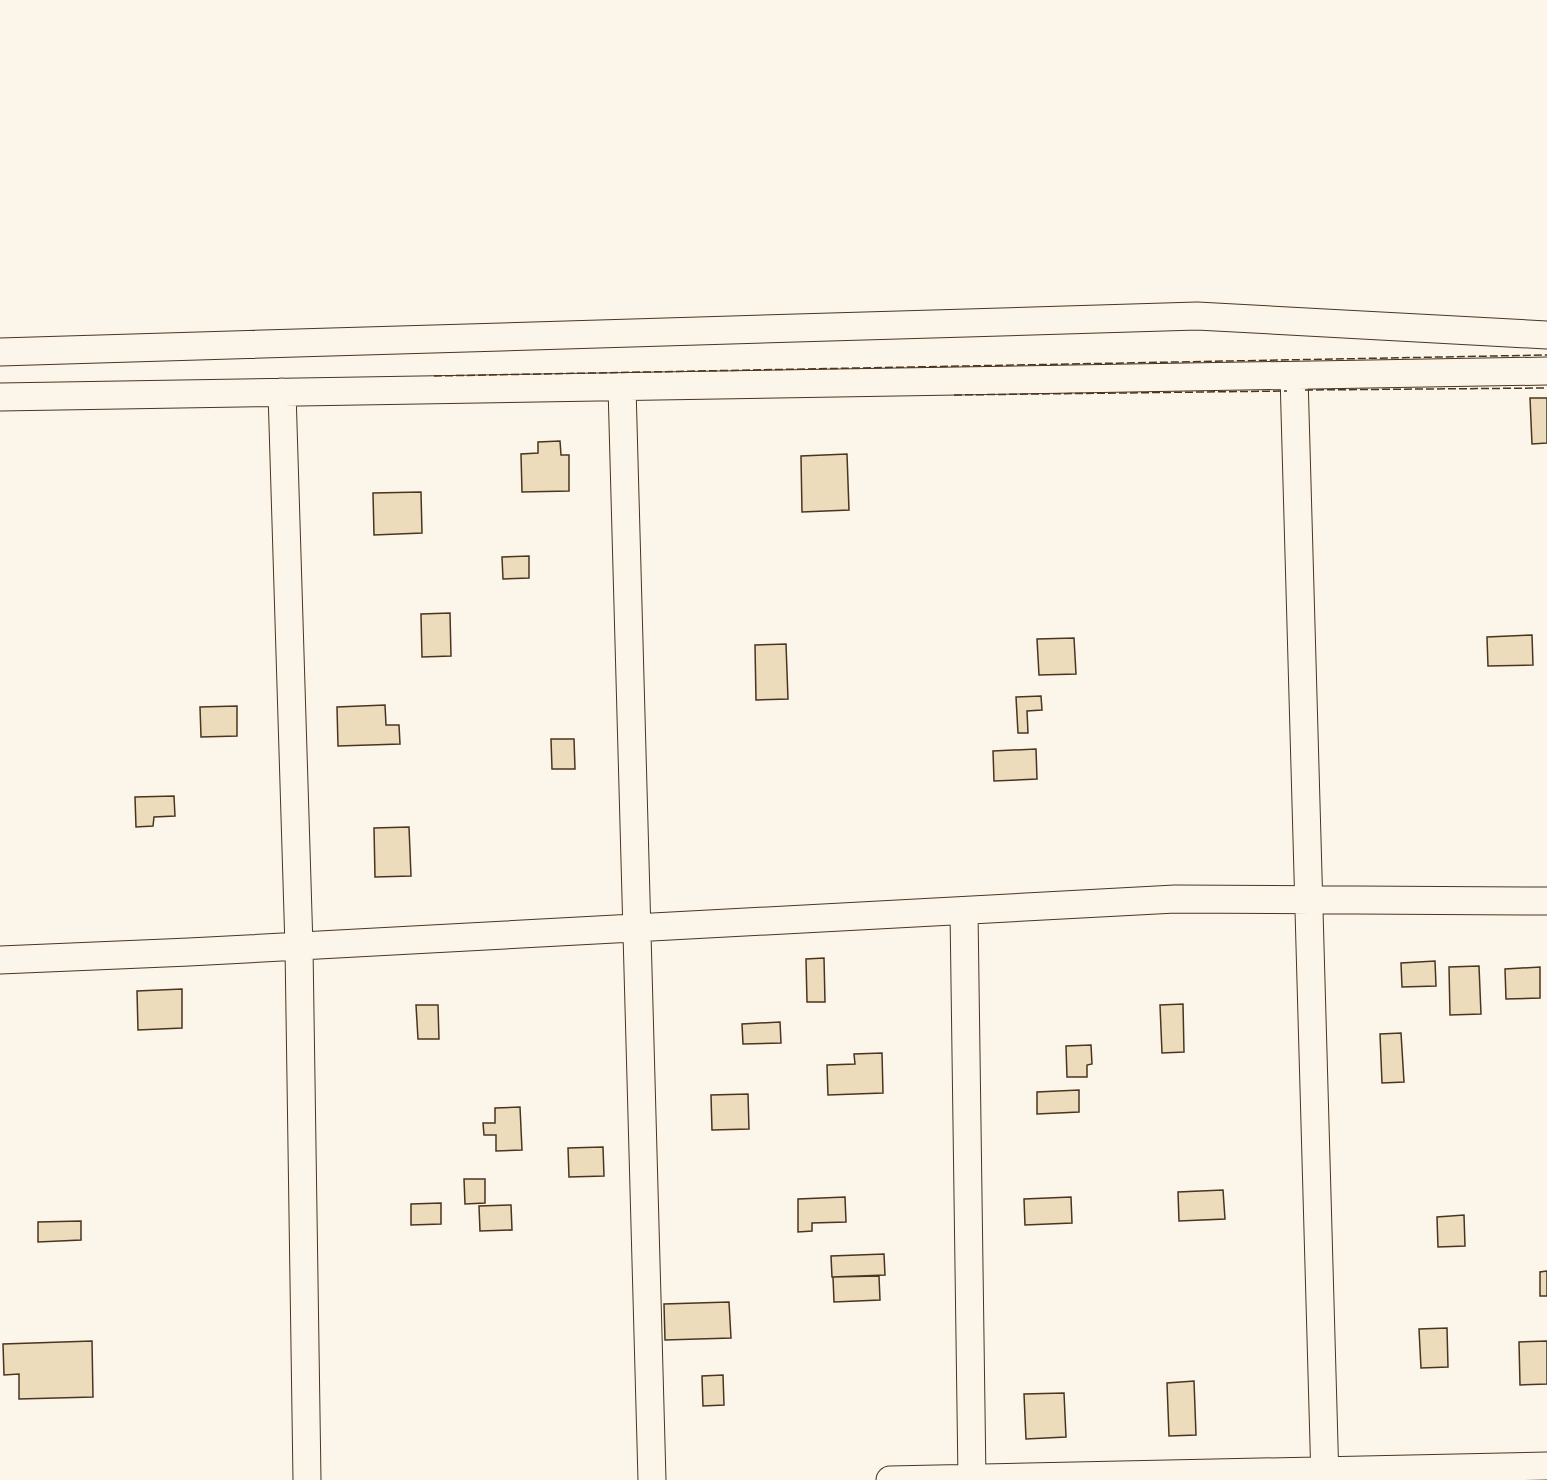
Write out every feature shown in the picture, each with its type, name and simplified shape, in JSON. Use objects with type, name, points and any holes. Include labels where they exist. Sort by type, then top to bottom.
[{"type":"street","points":[[0,352],[1197,315],[1547,335]]},
{"type":"street","points":[[0,397],[1547,371]]},
{"type":"street","points":[[1294,376],[1325,1475]]},
{"type":"street","points":[[622,387],[652,1480]]},
{"type":"street","points":[[282,392],[299,947],[307,1480]]},
{"type":"street","points":[[0,960],[299,947],[1175,899],[1547,901]]},
{"type":"street","points":[[964,911],[972,1479]]},
{"type":"street","points":[[890,1480],[1325,1475],[1547,1466]]},
{"type":"building","points":[[1530,398],[1547,398],[1547,443],[1532,444]]},
{"type":"building","points":[[560,441],[561,455],[569,455],[569,491],[522,492],[521,454],[538,453],[538,442]]},
{"type":"building","points":[[847,454],[849,510],[802,512],[801,456]]},
{"type":"building","points":[[421,492],[422,533],[374,535],[373,493]]},
{"type":"building","points":[[529,556],[529,578],[503,579],[502,557]]},
{"type":"building","points":[[450,613],[451,656],[422,657],[421,614]]},
{"type":"building","points":[[1532,635],[1533,665],[1488,666],[1487,637]]},
{"type":"building","points":[[1074,638],[1076,674],[1039,675],[1037,639]]},
{"type":"building","points":[[786,644],[788,699],[756,700],[755,645]]},
{"type":"building","points":[[1041,696],[1042,710],[1027,711],[1028,733],[1018,733],[1016,697]]},
{"type":"building","points":[[385,705],[386,725],[399,725],[400,744],[338,746],[337,707]]},
{"type":"building","points":[[237,706],[237,736],[201,737],[200,707]]},
{"type":"building","points":[[551,739],[574,739],[575,769],[552,769]]},
{"type":"building","points":[[1036,749],[1037,779],[994,781],[993,751]]},
{"type":"building","points":[[174,796],[175,816],[154,817],[153,826],[136,827],[135,797]]},
{"type":"building","points":[[409,827],[411,876],[375,877],[374,828]]},
{"type":"building","points":[[824,958],[825,1002],[807,1002],[806,959]]},
{"type":"building","points":[[1435,961],[1436,986],[1402,987],[1401,963]]},
{"type":"building","points":[[1479,966],[1481,1014],[1450,1015],[1449,967]]},
{"type":"building","points":[[1540,967],[1540,998],[1506,999],[1505,969]]},
{"type":"building","points":[[182,989],[182,1028],[138,1030],[137,991]]},
{"type":"building","points":[[1183,1004],[1184,1052],[1162,1053],[1160,1005]]},
{"type":"building","points":[[416,1005],[438,1005],[439,1039],[418,1039]]},
{"type":"building","points":[[780,1022],[781,1043],[743,1044],[742,1024]]},
{"type":"building","points":[[1401,1033],[1404,1082],[1382,1083],[1380,1034]]},
{"type":"building","points":[[1091,1045],[1092,1064],[1087,1065],[1087,1077],[1067,1077],[1066,1046]]},
{"type":"building","points":[[882,1053],[883,1093],[828,1095],[827,1065],[855,1064],[854,1054]]},
{"type":"building","points":[[1079,1090],[1079,1112],[1037,1114],[1037,1092]]},
{"type":"building","points":[[748,1094],[749,1129],[712,1130],[711,1095]]},
{"type":"building","points":[[520,1107],[522,1150],[496,1151],[496,1135],[484,1135],[483,1123],[495,1123],[495,1108]]},
{"type":"building","points":[[603,1147],[604,1176],[569,1177],[568,1148]]},
{"type":"building","points":[[464,1179],[485,1179],[485,1203],[465,1204]]},
{"type":"building","points":[[1223,1190],[1225,1219],[1179,1221],[1178,1192]]},
{"type":"building","points":[[845,1197],[846,1222],[812,1223],[812,1231],[798,1232],[798,1199]]},
{"type":"building","points":[[1071,1197],[1072,1223],[1025,1225],[1024,1199]]},
{"type":"building","points":[[441,1203],[441,1224],[411,1225],[411,1204]]},
{"type":"building","points":[[511,1205],[512,1230],[480,1231],[479,1206]]},
{"type":"building","points":[[1464,1215],[1465,1246],[1438,1247],[1437,1217]]},
{"type":"building","points":[[81,1221],[81,1240],[38,1242],[38,1222]]},
{"type":"building","points":[[884,1254],[885,1275],[832,1277],[831,1256]]},
{"type":"building","points":[[1547,1271],[1547,1296],[1540,1296],[1540,1272]]},
{"type":"building","points":[[879,1276],[880,1300],[834,1302],[833,1277]]},
{"type":"building","points":[[729,1302],[731,1338],[665,1340],[664,1304]]},
{"type":"building","points":[[1447,1328],[1448,1367],[1421,1368],[1419,1329]]},
{"type":"building","points":[[92,1341],[93,1397],[19,1399],[19,1374],[4,1375],[3,1344]]},
{"type":"building","points":[[1547,1341],[1547,1384],[1520,1385],[1519,1342]]},
{"type":"building","points":[[723,1375],[724,1405],[703,1406],[702,1376]]},
{"type":"building","points":[[1194,1381],[1196,1435],[1169,1436],[1167,1383]]},
{"type":"building","points":[[1064,1393],[1066,1437],[1026,1439],[1024,1394]]},
{"type":"fence","points":[[434,376],[1547,355]]},
{"type":"fence","points":[[1305,390],[1547,388]]},
{"type":"fence","points":[[954,395],[1287,391]]}]
